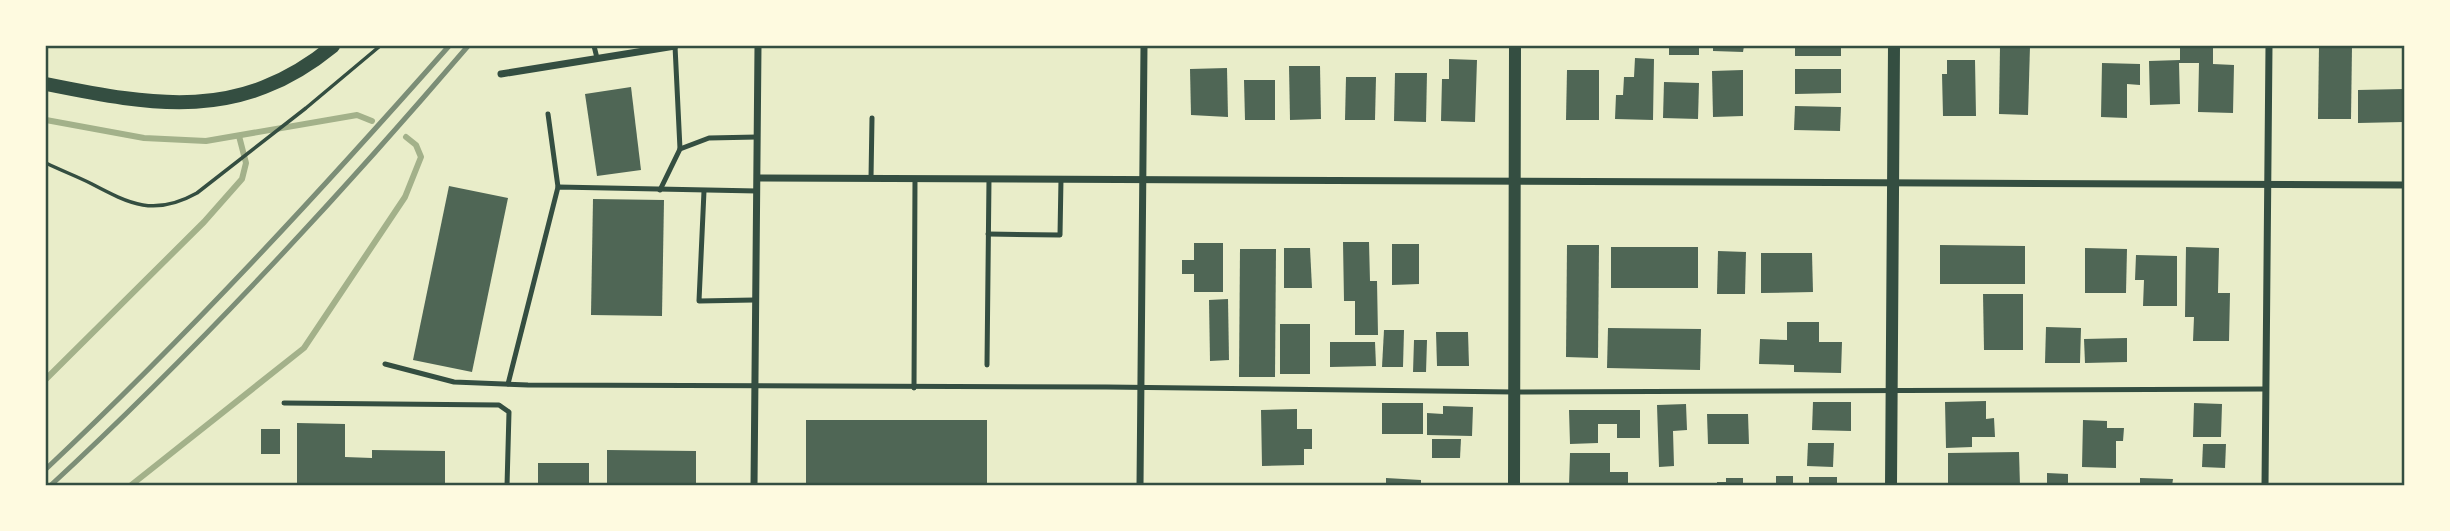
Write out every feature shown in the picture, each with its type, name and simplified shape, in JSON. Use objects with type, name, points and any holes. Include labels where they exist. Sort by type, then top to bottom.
[{"type":"main road","points":[[46,84],[169,103],[214,101],[273,85],[297,72],[333,46]]},
{"type":"street","points":[[501,74],[675,46]]},
{"type":"street","points":[[754,485],[758,46]]},
{"type":"street","points":[[1140,485],[1144,46]]},
{"type":"street","points":[[1514,485],[1515,46]]},
{"type":"street","points":[[1891,485],[1894,46]]},
{"type":"street","points":[[2265,485],[2269,46]]},
{"type":"street","points":[[758,178],[2404,185]]},
{"type":"lane","points":[[594,46],[597,58]]},
{"type":"lane","points":[[660,190],[680,149],[675,46]]},
{"type":"lane","points":[[508,384],[558,187],[548,114]]},
{"type":"lane","points":[[871,178],[872,118]]},
{"type":"lane","points":[[680,149],[709,138],[757,137]]},
{"type":"lane","points":[[914,388],[915,178]]},
{"type":"lane","points":[[986,365],[989,179]]},
{"type":"lane","points":[[988,234],[1060,235],[1060,179]]},
{"type":"lane","points":[[558,187],[757,191]]},
{"type":"lane","points":[[704,191],[699,302],[754,300]]},
{"type":"lane","points":[[385,364],[454,382],[508,384],[1514,392],[2265,389]]},
{"type":"lane","points":[[284,403],[499,405],[509,412],[507,485]]},
{"type":"path","points":[[46,163],[115,198],[134,204],[165,206],[182,201],[197,193],[306,108],[380,46]]},
{"type":"building","points":[[1669,46],[1699,46],[1699,55],[1669,55]]},
{"type":"building","points":[[1713,46],[1744,46],[1743,52],[1713,51]]},
{"type":"building","points":[[1795,46],[1841,46],[1841,56],[1795,56]]},
{"type":"building","points":[[2000,46],[2030,46],[2028,115],[1999,114]]},
{"type":"building","points":[[2180,46],[2213,46],[2213,64],[2234,65],[2233,113],[2198,112],[2199,63],[2179,63],[2180,104],[2150,105],[2149,61],[2180,60]]},
{"type":"building","points":[[2319,46],[2352,46],[2351,119],[2318,119]]},
{"type":"building","points":[[1635,58],[1654,59],[1653,120],[1615,119],[1616,95],[1623,95],[1624,77],[1634,77]]},
{"type":"building","points":[[1449,59],[1477,60],[1475,122],[1441,121],[1442,79],[1449,79]]},
{"type":"building","points":[[1947,60],[1975,60],[1976,116],[1943,116],[1942,74],[1947,74]]},
{"type":"building","points":[[2102,63],[2140,64],[2140,85],[2127,84],[2127,118],[2101,117]]},
{"type":"building","points":[[1289,66],[1320,66],[1321,119],[1290,120]]},
{"type":"building","points":[[1227,68],[1228,117],[1191,115],[1190,69]]},
{"type":"building","points":[[1795,69],[1841,69],[1841,93],[1795,94]]},
{"type":"building","points":[[1567,70],[1599,70],[1599,120],[1566,120]]},
{"type":"building","points":[[1743,70],[1743,116],[1713,117],[1712,71]]},
{"type":"building","points":[[1395,73],[1427,73],[1426,122],[1394,121]]},
{"type":"building","points":[[1346,77],[1376,77],[1375,120],[1345,120]]},
{"type":"building","points":[[1244,80],[1275,80],[1275,120],[1245,120]]},
{"type":"building","points":[[1664,82],[1699,83],[1698,119],[1663,118]]},
{"type":"building","points":[[631,87],[641,170],[597,176],[585,94]]},
{"type":"building","points":[[2404,89],[2404,122],[2358,123],[2358,90]]},
{"type":"building","points":[[1795,106],[1841,107],[1840,131],[1794,130]]},
{"type":"building","points":[[449,186],[508,198],[472,372],[413,360]]},
{"type":"building","points":[[593,199],[664,200],[662,316],[591,315]]},
{"type":"building","points":[[1343,242],[1369,242],[1370,281],[1377,281],[1378,335],[1355,335],[1355,301],[1344,301]]},
{"type":"building","points":[[1194,243],[1223,243],[1223,292],[1194,292],[1194,274],[1182,274],[1182,260],[1194,260]]},
{"type":"building","points":[[1392,244],[1419,244],[1419,284],[1392,285]]},
{"type":"building","points":[[1567,245],[1599,245],[1598,358],[1566,357]]},
{"type":"building","points":[[1940,245],[2025,246],[2025,284],[1940,284]]},
{"type":"building","points":[[1611,247],[1698,247],[1698,288],[1611,288]]},
{"type":"building","points":[[2186,247],[2219,248],[2218,293],[2230,293],[2229,341],[2193,341],[2194,317],[2185,317]]},
{"type":"building","points":[[1284,248],[1310,248],[1312,288],[1284,288]]},
{"type":"building","points":[[2085,248],[2127,249],[2126,293],[2085,293]]},
{"type":"building","points":[[1240,249],[1276,249],[1275,377],[1239,377]]},
{"type":"building","points":[[1718,251],[1746,252],[1745,294],[1717,294]]},
{"type":"building","points":[[1761,253],[1812,253],[1813,292],[1761,293]]},
{"type":"building","points":[[2136,255],[2177,256],[2177,306],[2143,306],[2144,280],[2135,280]]},
{"type":"building","points":[[1983,294],[2023,294],[2023,350],[1984,350]]},
{"type":"building","points":[[1228,299],[1229,360],[1210,361],[1209,300]]},
{"type":"building","points":[[1787,322],[1819,322],[1819,342],[1842,342],[1841,373],[1794,372],[1794,365],[1759,364],[1760,339],[1787,340]]},
{"type":"building","points":[[1280,324],[1310,324],[1310,374],[1280,374]]},
{"type":"building","points":[[2046,327],[2081,328],[2080,363],[2045,363]]},
{"type":"building","points":[[1608,328],[1701,329],[1700,370],[1607,368]]},
{"type":"building","points":[[1384,330],[1404,330],[1403,367],[1382,367]]},
{"type":"building","points":[[1436,332],[1468,332],[1469,366],[1437,366]]},
{"type":"building","points":[[2127,338],[2127,362],[2085,363],[2084,339]]},
{"type":"building","points":[[1414,340],[1427,340],[1426,372],[1413,372]]},
{"type":"building","points":[[1330,342],[1375,342],[1376,366],[1330,367]]},
{"type":"building","points":[[1986,401],[1986,419],[1994,418],[1995,437],[1972,437],[1972,447],[1946,448],[1945,402]]},
{"type":"building","points":[[1813,402],[1851,402],[1851,431],[1812,430]]},
{"type":"building","points":[[1382,403],[1423,403],[1423,434],[1382,434]]},
{"type":"building","points":[[2194,403],[2222,404],[2221,437],[2193,437]]},
{"type":"building","points":[[1686,404],[1687,430],[1673,431],[1674,466],[1659,467],[1657,405]]},
{"type":"building","points":[[1443,406],[1473,407],[1472,436],[1427,435],[1427,413],[1443,414]]},
{"type":"building","points":[[1297,409],[1297,429],[1312,429],[1312,449],[1304,449],[1304,465],[1262,466],[1261,410]]},
{"type":"building","points":[[1569,410],[1640,410],[1640,438],[1617,438],[1617,424],[1598,424],[1598,443],[1570,444]]},
{"type":"building","points":[[1707,414],[1748,414],[1749,444],[1708,444]]},
{"type":"building","points":[[806,420],[987,420],[987,486],[806,486]]},
{"type":"building","points":[[2083,420],[2107,421],[2107,428],[2124,428],[2123,441],[2116,441],[2116,468],[2082,467]]},
{"type":"building","points":[[297,423],[345,424],[345,457],[372,458],[372,450],[445,451],[445,486],[297,486]]},
{"type":"building","points":[[261,429],[280,429],[280,454],[261,454]]},
{"type":"building","points":[[1432,439],[1461,439],[1460,458],[1432,458]]},
{"type":"building","points":[[1808,443],[1834,443],[1833,467],[1807,466]]},
{"type":"building","points":[[2203,444],[2226,444],[2225,468],[2202,467]]},
{"type":"building","points":[[607,450],[696,451],[696,486],[607,486]]},
{"type":"building","points":[[2019,452],[2020,486],[1948,486],[1948,453]]},
{"type":"building","points":[[1570,453],[1610,453],[1610,472],[1628,472],[1628,486],[1569,486]]},
{"type":"building","points":[[538,463],[589,463],[589,486],[538,486]]},
{"type":"building","points":[[2047,473],[2068,474],[2068,486],[2047,486]]},
{"type":"building","points":[[1776,476],[1793,476],[1793,486],[1776,486]]},
{"type":"building","points":[[1809,477],[1837,477],[1837,486],[1809,486]]},
{"type":"building","points":[[1386,478],[1421,480],[1421,486],[1386,486]]},
{"type":"building","points":[[1726,478],[1743,478],[1743,486],[1717,486],[1717,482],[1726,482]]},
{"type":"building","points":[[2140,478],[2173,479],[2172,486],[2140,486]]},
{"type":"waterway","points":[[46,120],[144,138],[206,141],[357,115],[372,121]]},
{"type":"waterway","points":[[46,379],[204,222],[242,179],[246,163],[239,136]]},
{"type":"waterway","points":[[130,486],[304,348],[405,197],[421,157],[416,145],[406,137]]},
{"type":"railway","points":[[46,469],[151,367],[252,262],[449,46]]},
{"type":"railway","points":[[50,486],[213,327],[368,160],[468,46]]}]
